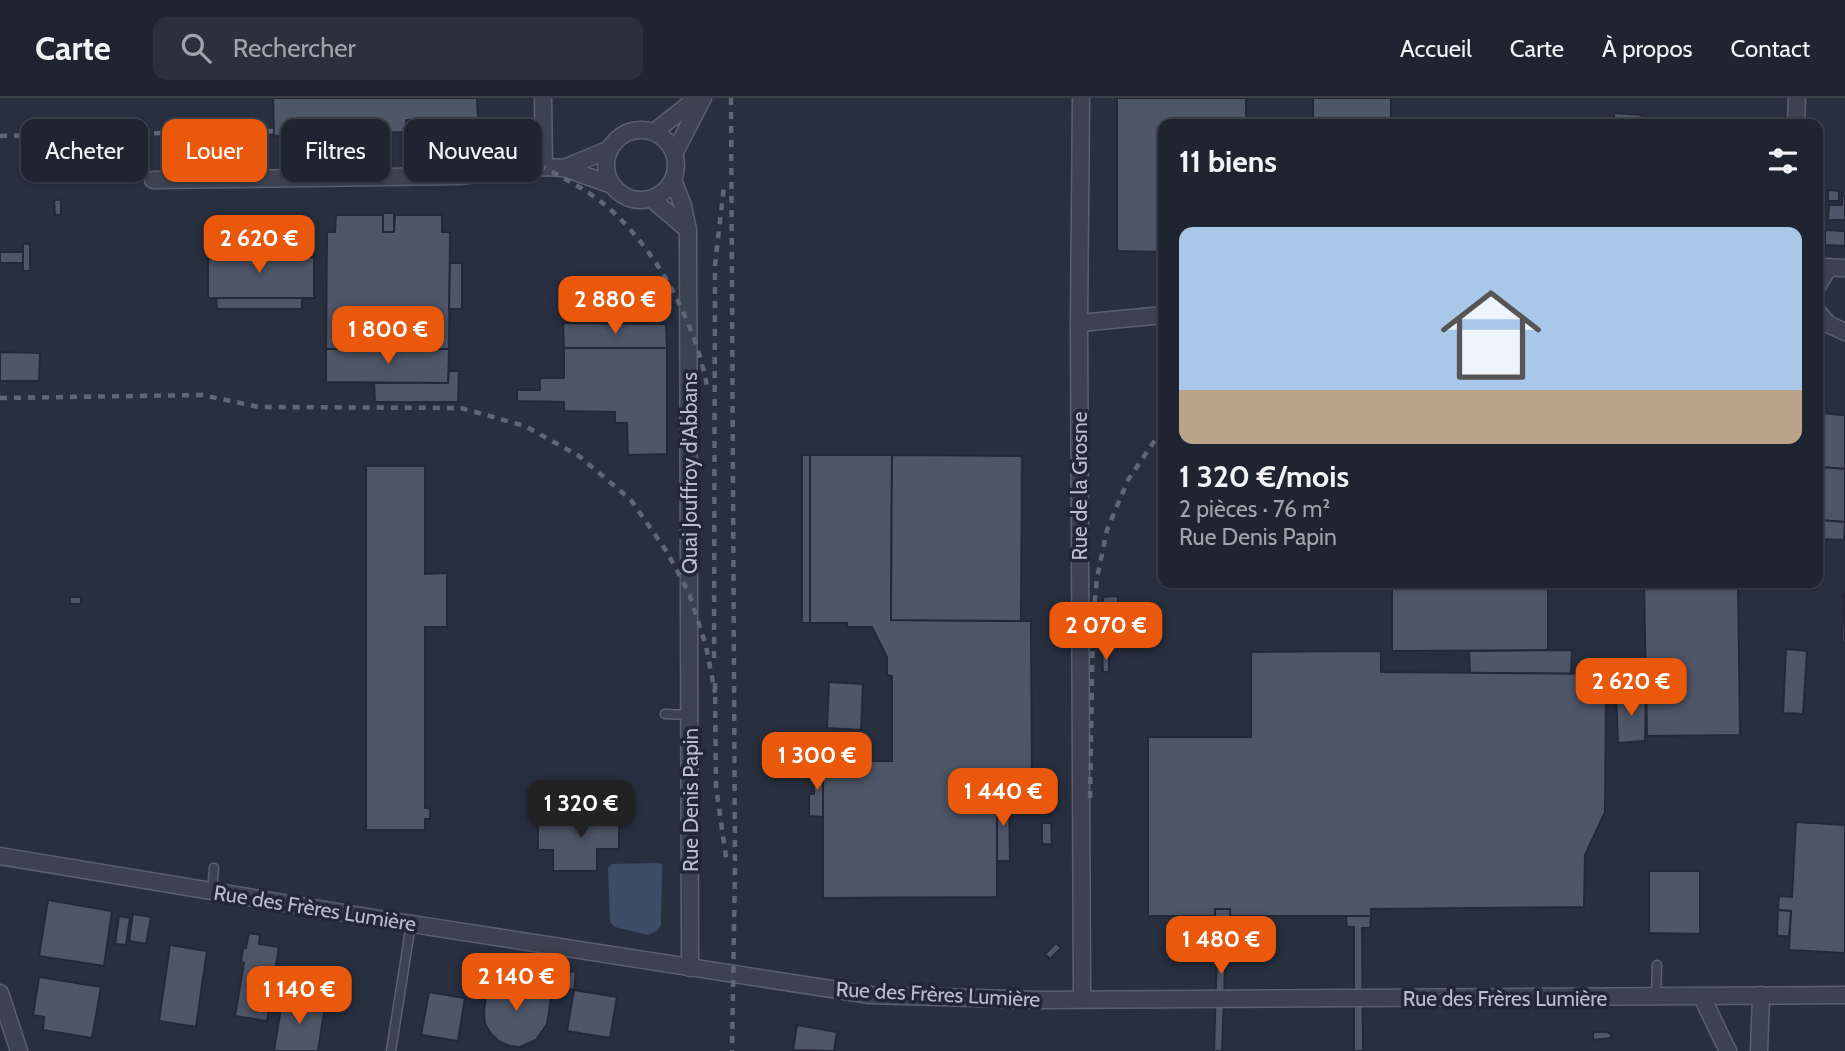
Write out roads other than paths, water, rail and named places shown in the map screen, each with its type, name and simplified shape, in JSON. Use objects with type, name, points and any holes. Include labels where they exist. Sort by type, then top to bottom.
[{"type":"street","points":[[543,98],[544,167]]},
{"type":"street","points":[[654,132],[697,98]]},
{"type":"street","points":[[675,152],[703,98]]},
{"type":"street","name":"Rue de la Grosne","points":[[1081,98],[1079,323],[1082,999]]},
{"type":"street","points":[[1796,119],[1797,98]]},
{"type":"street","points":[[153,180],[459,176],[544,167],[565,168],[612,185],[620,193],[641,200],[652,199],[668,188],[673,180],[677,162],[670,143],[644,129],[624,134],[610,149],[565,168]]},
{"type":"street","points":[[610,149],[606,167],[612,185]]},
{"type":"street","name":"Quai Jouffroy d'Abbans","points":[[673,180],[683,206],[688,230],[689,632]]},
{"type":"street","points":[[652,199],[688,230]]},
{"type":"street","points":[[1079,323],[1158,316]]},
{"type":"street","points":[[1823,319],[1845,332]]},
{"type":"street","name":"Rue Denis Papin","points":[[689,632],[690,968]]},
{"type":"street","name":"Rue des Frères Lumière","points":[[0,856],[411,924],[870,995],[1041,1000],[1845,995]]},
{"type":"street","points":[[0,993],[19,1051]]},
{"type":"street","points":[[1759,1051],[1760,995]]},
{"type":"street","points":[[1702,997],[1728,1051]]},
{"type":"lane","points":[[665,714],[689,715]]},
{"type":"lane","points":[[212,892],[214,868]]},
{"type":"lane","points":[[391,1051],[411,924]]},
{"type":"lane","points":[[1656,997],[1657,965]]},
{"type":"water","points":[[612,864],[662,864],[661,925],[657,931],[648,935],[615,927],[610,922],[608,868]]},
{"type":"railway","points":[[731,98],[735,866],[732,1051]]},
{"type":"railway","points":[[0,136],[274,131]]},
{"type":"railway","points":[[542,166],[579,187],[611,210],[645,247],[673,290],[684,314],[694,338],[707,386]]},
{"type":"railway","points":[[714,658],[715,265],[724,186]]},
{"type":"railway","points":[[0,398],[202,395],[259,407],[461,408],[525,426],[579,456],[631,500],[667,552],[689,593],[706,646],[715,693]]},
{"type":"railway","points":[[1090,798],[1093,619],[1097,578],[1107,530],[1128,480],[1158,436]]},
{"type":"railway","points":[[715,683],[716,787],[727,864]]}]
